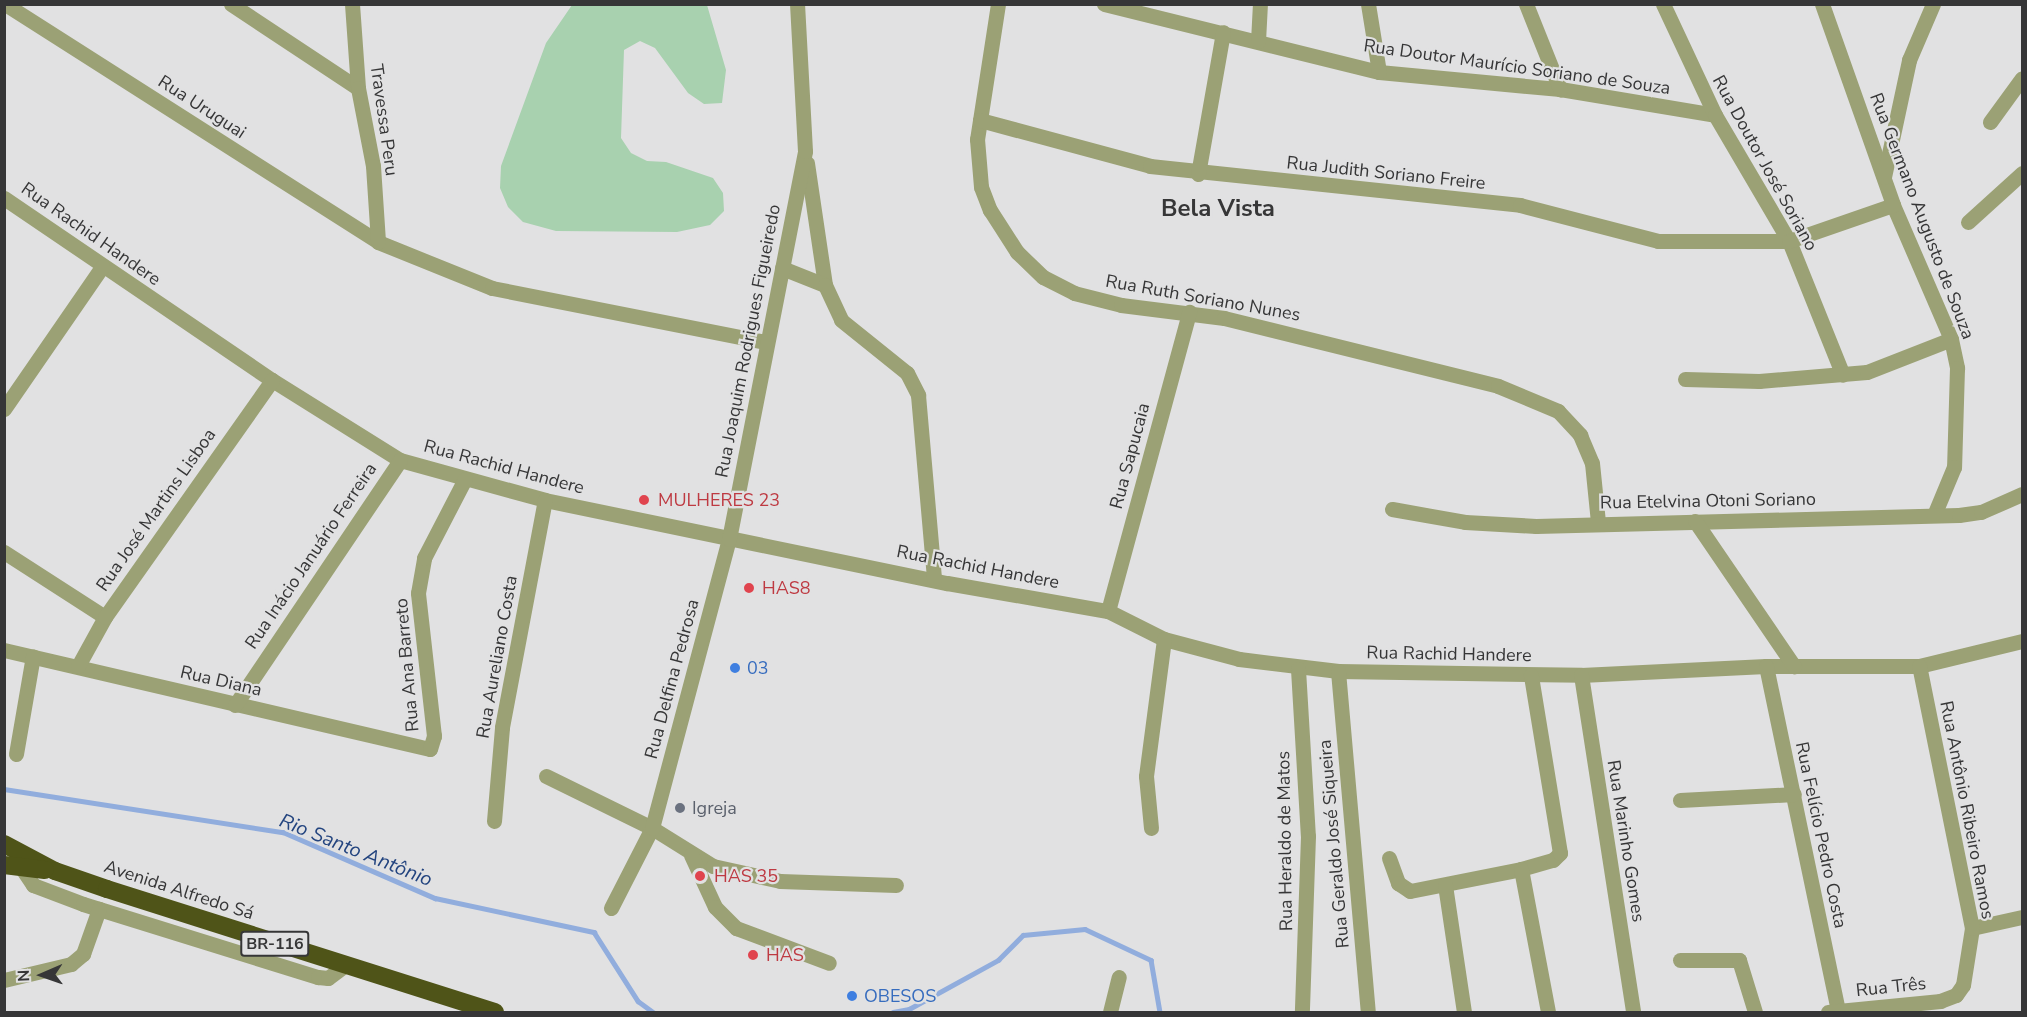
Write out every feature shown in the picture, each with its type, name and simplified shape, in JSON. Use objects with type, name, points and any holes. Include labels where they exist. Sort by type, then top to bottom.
[{"type":"highway","name":"Avenida Alfredo Sá","points":[[4,844],[55,871],[344,966],[495,1012]]},
{"type":"highway","name":"Avenida Alfredo Sá","points":[[13,866],[55,871]]},
{"type":"street","name":"Rua Uruguai","points":[[5,4],[378,242],[492,288],[765,342]]},
{"type":"street","points":[[231,4],[358,88]]},
{"type":"street","name":"Travessa Peru","points":[[352,4],[358,88],[373,166],[378,242]]},
{"type":"street","name":"Rua Joaquim Rodrigues Figueiredo","points":[[797,4],[805,150],[825,285],[841,320],[907,373],[918,395],[934,579]]},
{"type":"street","name":"Rua Ruth Soriano Nunes","points":[[998,4],[980,120],[978,165],[990,210],[1017,252],[1043,277],[1074,293],[1121,305],[1189,312],[1296,334],[1498,386],[1558,411],[1580,435],[1592,463],[1598,522]]},
{"type":"street","name":"Rua Doutor Maurício Soriano de Souza","points":[[1104,4],[1379,72],[1560,89],[1714,115]]},
{"type":"street","points":[[1258,41],[1260,4]]},
{"type":"street","points":[[1368,4],[1379,72]]},
{"type":"street","points":[[1526,4],[1560,89]]},
{"type":"street","name":"Rua Doutor José Soriano","points":[[1663,4],[1714,115],[1789,241],[1843,375]]},
{"type":"street","name":"Rua Germano Augusto de Souza","points":[[1822,4],[1893,205],[1951,339],[1957,368],[1954,467],[1934,515]]},
{"type":"street","points":[[1884,178],[1909,60],[1933,4]]},
{"type":"street","points":[[1198,174],[1223,32]]},
{"type":"street","points":[[1990,122],[2022,78]]},
{"type":"street","name":"Rua Judith Soriano Freire","points":[[980,120],[1095,152],[1198,174],[1520,205],[1658,241],[1789,241],[1893,205]]},
{"type":"street","name":"Rua Joaquim Rodrigues Figueiredo","points":[[729,539],[765,342],[805,150]]},
{"type":"street","points":[[1968,222],[2022,173]]},
{"type":"street","name":"Rua Rachid Handere","points":[[4,198],[102,267],[272,380],[400,460],[545,500],[729,539],[1108,611],[1164,639],[1239,659],[1298,669],[1338,671],[1526,676],[1581,675],[1766,666],[1919,666],[2022,640]]},
{"type":"street","points":[[4,409],[102,267]]},
{"type":"street","points":[[782,268],[825,285]]},
{"type":"street","name":"Rua Sapucaia","points":[[1108,611],[1189,312]]},
{"type":"street","points":[[1685,379],[1759,381],[1867,372],[1951,339]]},
{"type":"street","name":"Rua José Martins Lisboa","points":[[78,666],[105,616],[272,380]]},
{"type":"street","name":"Rua Inácio Januário Ferreira","points":[[235,705],[400,460]]},
{"type":"street","name":"Rua Ana Barreto","points":[[430,749],[434,736],[418,593],[424,558],[465,479]]},
{"type":"street","name":"Rua Etelvina Otoni Soriano","points":[[1392,509],[1466,522],[1536,526],[1598,522],[1981,512],[2022,494]]},
{"type":"street","name":"Rua Aureliano Costa","points":[[494,821],[502,727],[545,500]]},
{"type":"street","points":[[1695,521],[1794,666]]},
{"type":"street","name":"Rua Delfina Pedrosa","points":[[611,908],[652,828],[729,539]]},
{"type":"street","points":[[4,552],[105,616]]},
{"type":"street","points":[[1151,828],[1147,767],[1164,639]]},
{"type":"street","name":"Rua Diana","points":[[4,650],[430,749]]},
{"type":"street","points":[[16,754],[33,656]]},
{"type":"street","name":"Rua Felício Pedro Costa","points":[[1766,666],[1794,794],[1833,1012]]},
{"type":"street","name":"Rua Antônio Ribeiro Ramos","points":[[1919,666],[1972,928],[1963,985],[1956,995]]},
{"type":"street","name":"Rua Heraldo de Matos","points":[[1298,669],[1308,836],[1302,1012]]},
{"type":"street","name":"Rua Geraldo José Siqueira","points":[[1338,671],[1368,1012]]},
{"type":"street","name":"Rua Marinho Gomes","points":[[1581,675],[1633,1012]]},
{"type":"street","points":[[1389,858],[1403,890],[1445,885],[1521,869],[1553,860],[1560,853],[1554,807],[1526,676]]},
{"type":"street","points":[[546,776],[652,828],[713,867],[761,878],[896,885]]},
{"type":"street","points":[[1680,800],[1794,794]]},
{"type":"street","points":[[692,855],[715,907],[736,928],[830,963]]},
{"type":"street","points":[[13,866],[33,885],[99,909],[318,977],[328,978],[344,966]]},
{"type":"street","points":[[1521,869],[1548,1012]]},
{"type":"street","points":[[1445,885],[1464,1012]]},
{"type":"street","points":[[4,980],[71,964],[83,954],[99,909]]},
{"type":"street","points":[[1972,928],[2022,917]]},
{"type":"street","points":[[1680,960],[1739,960],[1755,1012]]},
{"type":"street","points":[[1110,1012],[1119,977]]},
{"type":"street","name":"Rua Três","points":[[1833,1012],[1940,1001],[1956,995]]},
{"type":"green space","points":[[572,5],[707,5],[726,70],[722,103],[704,104],[688,93],[655,48],[640,41],[624,50],[621,138],[631,153],[647,161],[666,162],[713,178],[723,193],[724,211],[710,225],[677,232],[556,231],[523,222],[508,207],[500,188],[501,166],[546,43]]},
{"type":"waterway","name":"Rio Santo Antônio","points":[[4,789],[283,832],[435,898],[594,932],[638,1001],[653,1012]]},
{"type":"waterway","name":"Rio Santo Antônio","points":[[893,1012],[909,1009],[998,960],[1023,935],[1085,929],[1151,960],[1160,1012]]},
{"type":"place","name":"MULHERES 23","points":[[644,500]]},
{"type":"place","name":"HAS8","points":[[749,588]]},
{"type":"place","name":"03","points":[[735,668]]},
{"type":"place","name":"Igreja","points":[[680,808]]},
{"type":"place","name":"HAS 35","points":[[700,876]]},
{"type":"place","name":"HAS","points":[[753,955]]},
{"type":"place","name":"OBESOS","points":[[852,996]]},
{"type":"district","name":"Bela Vista","points":[[1218,209]]}]
